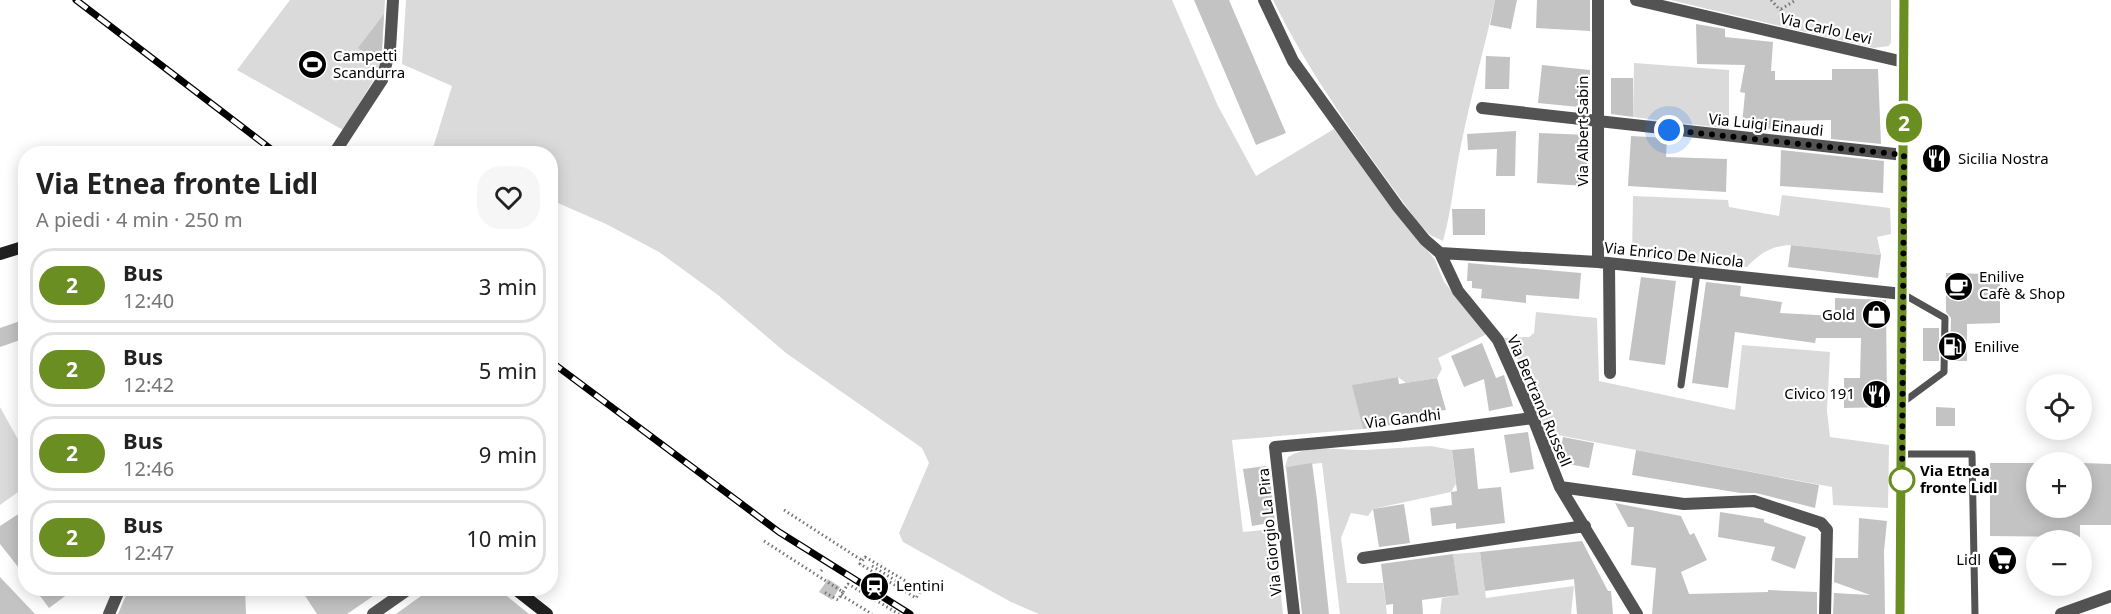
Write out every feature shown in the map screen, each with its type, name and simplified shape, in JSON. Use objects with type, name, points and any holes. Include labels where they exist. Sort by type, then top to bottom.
[{"type":"main road","points":[[1900,614],[1904,0]]},
{"type":"main road","points":[[0,253],[18,248]]},
{"type":"main road","points":[[524,596],[547,614]]},
{"type":"street","points":[[339,146],[382,80],[390,49],[393,0]]},
{"type":"street","name":"Via Bertrand Russell","points":[[1264,0],[1293,60],[1398,207],[1425,240],[1440,253],[1458,291],[1498,339],[1560,487],[1637,614]]},
{"type":"street","name":"Via Albert Sabin","points":[[1598,0],[1598,123],[1610,373]]},
{"type":"street","name":"Via Carlo Levi","points":[[1636,0],[1904,63]]},
{"type":"street","name":"Via Luigi Einaudi","points":[[1482,108],[1598,123],[1904,155]]},
{"type":"street","name":"Via Enrico De Nicola","points":[[1440,253],[1604,262],[1903,294]]},
{"type":"street","name":"Via Gandhi","points":[[1275,447],[1396,436],[1533,418]]},
{"type":"street","name":"Via Giorgio La Pira","points":[[1275,447],[1294,614]]},
{"type":"street","points":[[1560,487],[1684,504],[1754,501],[1821,523],[1827,530],[1825,614]]},
{"type":"street","points":[[1363,558],[1585,526]]},
{"type":"street","points":[[109,614],[117,596]]},
{"type":"street","points":[[373,614],[399,596]]},
{"type":"street","points":[[2061,614],[2111,596]]},
{"type":"lane","points":[[1681,385],[1696,273]]},
{"type":"lane","points":[[1902,403],[1944,372],[1945,318],[1903,294]]},
{"type":"lane","points":[[1902,454],[1972,454],[1975,614]]},
{"type":"path","points":[[1771,0],[1781,9],[1804,39]]},
{"type":"path","points":[[1781,9],[1796,0]]},
{"type":"path","points":[[784,510],[863,561]]},
{"type":"path","points":[[764,541],[872,614]]},
{"type":"path","points":[[872,566],[899,580],[921,590],[916,598],[860,564],[865,557],[899,580]]},
{"type":"path","points":[[896,586],[899,580]]},
{"type":"path","points":[[824,592],[838,600],[848,584],[899,614]]},
{"type":"shaded area","name":"Campetti Scandurra","points":[[290,0],[385,0],[381,68],[343,130],[237,70]]},
{"type":"shaded area","points":[[406,0],[1172,0],[1218,106],[1256,176],[1334,129],[1435,260],[1444,282],[1487,334],[1438,358],[1442,369],[1437,378],[1406,383],[1398,377],[1353,385],[1363,429],[1232,440],[1243,532],[1274,529],[1283,614],[1039,614],[1011,602],[903,542],[899,533],[929,463],[922,448],[786,353],[718,295],[659,252],[606,224],[558,203],[558,146],[434,146],[452,86],[402,64]]},
{"type":"shaded area","points":[[1273,0],[1495,0],[1465,127],[1443,241],[1430,235],[1417,221],[1359,140],[1322,86],[1288,30]]},
{"type":"shaded area","points":[[1670,0],[1891,0],[1891,42],[1889,46],[1874,48]]},
{"type":"shaded area","points":[[1634,63],[1729,70],[1729,129],[1633,117]]},
{"type":"shaded area","points":[[1782,195],[1890,208],[1891,234],[1877,237],[1881,255],[1791,245],[1766,251],[1747,267],[1632,257],[1633,196],[1728,200],[1729,207],[1779,216]]},
{"type":"shaded area","points":[[1536,312],[1597,318],[1599,381],[1735,410],[1742,345],[1830,352],[1827,411],[1830,437],[1889,445],[1888,508],[1833,505],[1832,487],[1547,433],[1523,377],[1522,365],[1503,338],[1529,337],[1534,333]]},
{"type":"shaded area","points":[[0,407],[18,439],[18,492],[0,505]]},
{"type":"shaded area","points":[[1431,446],[1452,450],[1456,484],[1451,492],[1373,509],[1368,516],[1351,513],[1341,538],[1347,583],[1383,583],[1387,614],[1340,614],[1322,463],[1285,467],[1288,457],[1317,449],[1366,450]]},
{"type":"shaded area","points":[[1480,552],[1486,598],[1574,586],[1571,614],[1440,614],[1442,598],[1459,595],[1453,554]]},
{"type":"building","points":[[1194,0],[1229,0],[1286,133],[1256,145]]},
{"type":"building","points":[[1495,0],[1517,0],[1511,29],[1490,25]]},
{"type":"building","points":[[1537,0],[1590,0],[1590,31],[1536,28]]},
{"type":"building","points":[[384,14],[382,48],[379,60],[358,48]]},
{"type":"building","points":[[1696,24],[1725,29],[1725,37],[1773,42],[1771,71],[1775,71],[1775,80],[1832,80],[1832,69],[1878,69],[1881,144],[1831,139],[1831,120],[1778,121],[1778,130],[1742,125],[1745,93],[1740,92],[1745,65],[1697,64]]},
{"type":"building","points":[[1486,56],[1510,57],[1509,89],[1485,89]]},
{"type":"building","points":[[1542,65],[1590,70],[1589,108],[1538,103]]},
{"type":"building","points":[[1611,78],[1633,78],[1633,117],[1611,114]]},
{"type":"building","points":[[1516,131],[1515,176],[1496,176],[1497,149],[1468,150],[1467,134]]},
{"type":"building","points":[[1539,133],[1589,135],[1586,186],[1537,183]]},
{"type":"building","points":[[1631,136],[1667,138],[1666,157],[1727,159],[1726,192],[1628,186]]},
{"type":"building","points":[[1781,150],[1884,161],[1883,193],[1780,186]]},
{"type":"building","points":[[1452,209],[1485,209],[1485,235],[1453,235]]},
{"type":"building","points":[[1791,245],[1881,255],[1878,278],[1788,267]]},
{"type":"building","points":[[1468,263],[1581,273],[1579,299],[1526,295],[1526,303],[1481,298],[1482,289],[1472,288],[1472,281],[1467,281]]},
{"type":"building","points":[[1946,273],[1990,274],[1990,284],[2000,284],[2000,323],[1967,324],[1967,361],[1950,361],[1951,318],[1946,312]]},
{"type":"building","points":[[1641,277],[1676,281],[1665,365],[1629,360]]},
{"type":"building","points":[[1706,282],[1741,286],[1740,296],[1782,302],[1780,313],[1835,316],[1835,298],[1886,300],[1887,407],[1844,408],[1844,378],[1860,378],[1861,338],[1816,338],[1815,343],[1735,332],[1728,388],[1692,383]]},
{"type":"building","points":[[18,322],[18,341],[0,347],[0,328]]},
{"type":"building","points":[[1923,328],[1939,328],[1939,361],[1923,361]]},
{"type":"building","points":[[1482,343],[1496,378],[1504,375],[1513,406],[1489,411],[1484,379],[1464,387],[1451,356]]},
{"type":"building","points":[[1398,377],[1399,384],[1437,378],[1446,410],[1404,415],[1406,423],[1363,429],[1352,385]]},
{"type":"building","points":[[1936,407],[1955,408],[1955,426],[1936,426]]},
{"type":"building","points":[[1528,432],[1534,469],[1510,473],[1504,435]]},
{"type":"building","points":[[1563,437],[1594,443],[1589,468],[1559,462]]},
{"type":"building","points":[[1474,448],[1478,489],[1501,487],[1505,523],[1456,529],[1456,523],[1432,526],[1430,508],[1452,505],[1451,492],[1457,491],[1452,450]]},
{"type":"building","points":[[1636,450],[1819,485],[1815,508],[1756,493],[1740,493],[1632,475]]},
{"type":"building","points":[[1312,463],[1329,614],[1302,614],[1286,467]]},
{"type":"building","points":[[1990,463],[2026,463],[2026,518],[2092,518],[2092,463],[2111,464],[2111,525],[2080,525],[2080,530],[2026,530],[2026,536],[1990,536]]},
{"type":"building","points":[[1266,466],[1269,469],[1275,522],[1252,526],[1243,469]]},
{"type":"building","points":[[1615,503],[1681,516],[1690,535],[1694,533],[1707,560],[1681,572],[1689,594],[1768,592],[1768,590],[1817,592],[1817,614],[1652,614],[1656,568],[1631,565],[1634,527],[1628,527]]},
{"type":"building","points":[[1404,504],[1410,543],[1379,547],[1373,509]]},
{"type":"building","points":[[1720,512],[1764,519],[1764,522],[1806,537],[1795,569],[1771,560],[1775,547],[1718,537]]},
{"type":"building","points":[[18,514],[18,567],[0,544],[0,526]]},
{"type":"building","points":[[1859,518],[1887,521],[1884,551],[1885,614],[1833,614],[1834,593],[1870,595],[1834,582],[1835,558],[1858,558]]},
{"type":"building","points":[[1582,541],[1608,591],[1611,591],[1613,614],[1577,614],[1574,579],[1485,591],[1480,552]]},
{"type":"building","points":[[1453,554],[1459,595],[1422,600],[1423,614],[1393,614],[1393,604],[1386,605],[1381,564]]},
{"type":"building","points":[[0,577],[35,614],[0,614]]},
{"type":"building","points":[[828,579],[840,587],[832,600],[819,592]]},
{"type":"building","points":[[40,596],[65,596],[49,608]]},
{"type":"building","points":[[126,596],[245,596],[246,614],[118,614]]},
{"type":"building","points":[[305,596],[373,596],[347,614],[317,614]]},
{"type":"building","points":[[421,596],[507,596],[529,614],[396,614]]},
{"type":"railway","points":[[76,0],[267,146]]},
{"type":"railway","points":[[558,367],[779,532],[910,614]]},
{"type":"bus line","name":"2","points":[[1900,614],[1904,0]]},
{"type":"place","name":"Campetti Scandurra","points":[[312,65]]},
{"type":"place","name":"Sicilia Nostra","points":[[1937,159]]},
{"type":"place","name":"Enilive Cafè & Shop","points":[[1958,286]]},
{"type":"place","name":"Gold","points":[[1876,315]]},
{"type":"place","name":"Enilive","points":[[1953,347]]},
{"type":"place","name":"Civico 191","points":[[1876,394]]},
{"type":"place","name":"Via Etnea fronte Lidl","points":[[1902,480]]},
{"type":"place","name":"Lidl","points":[[2002,560]]},
{"type":"place","name":"Lentini","points":[[875,586]]},
{"type":"route","points":[[1669,130],[1904,155],[1902,480]]}]
